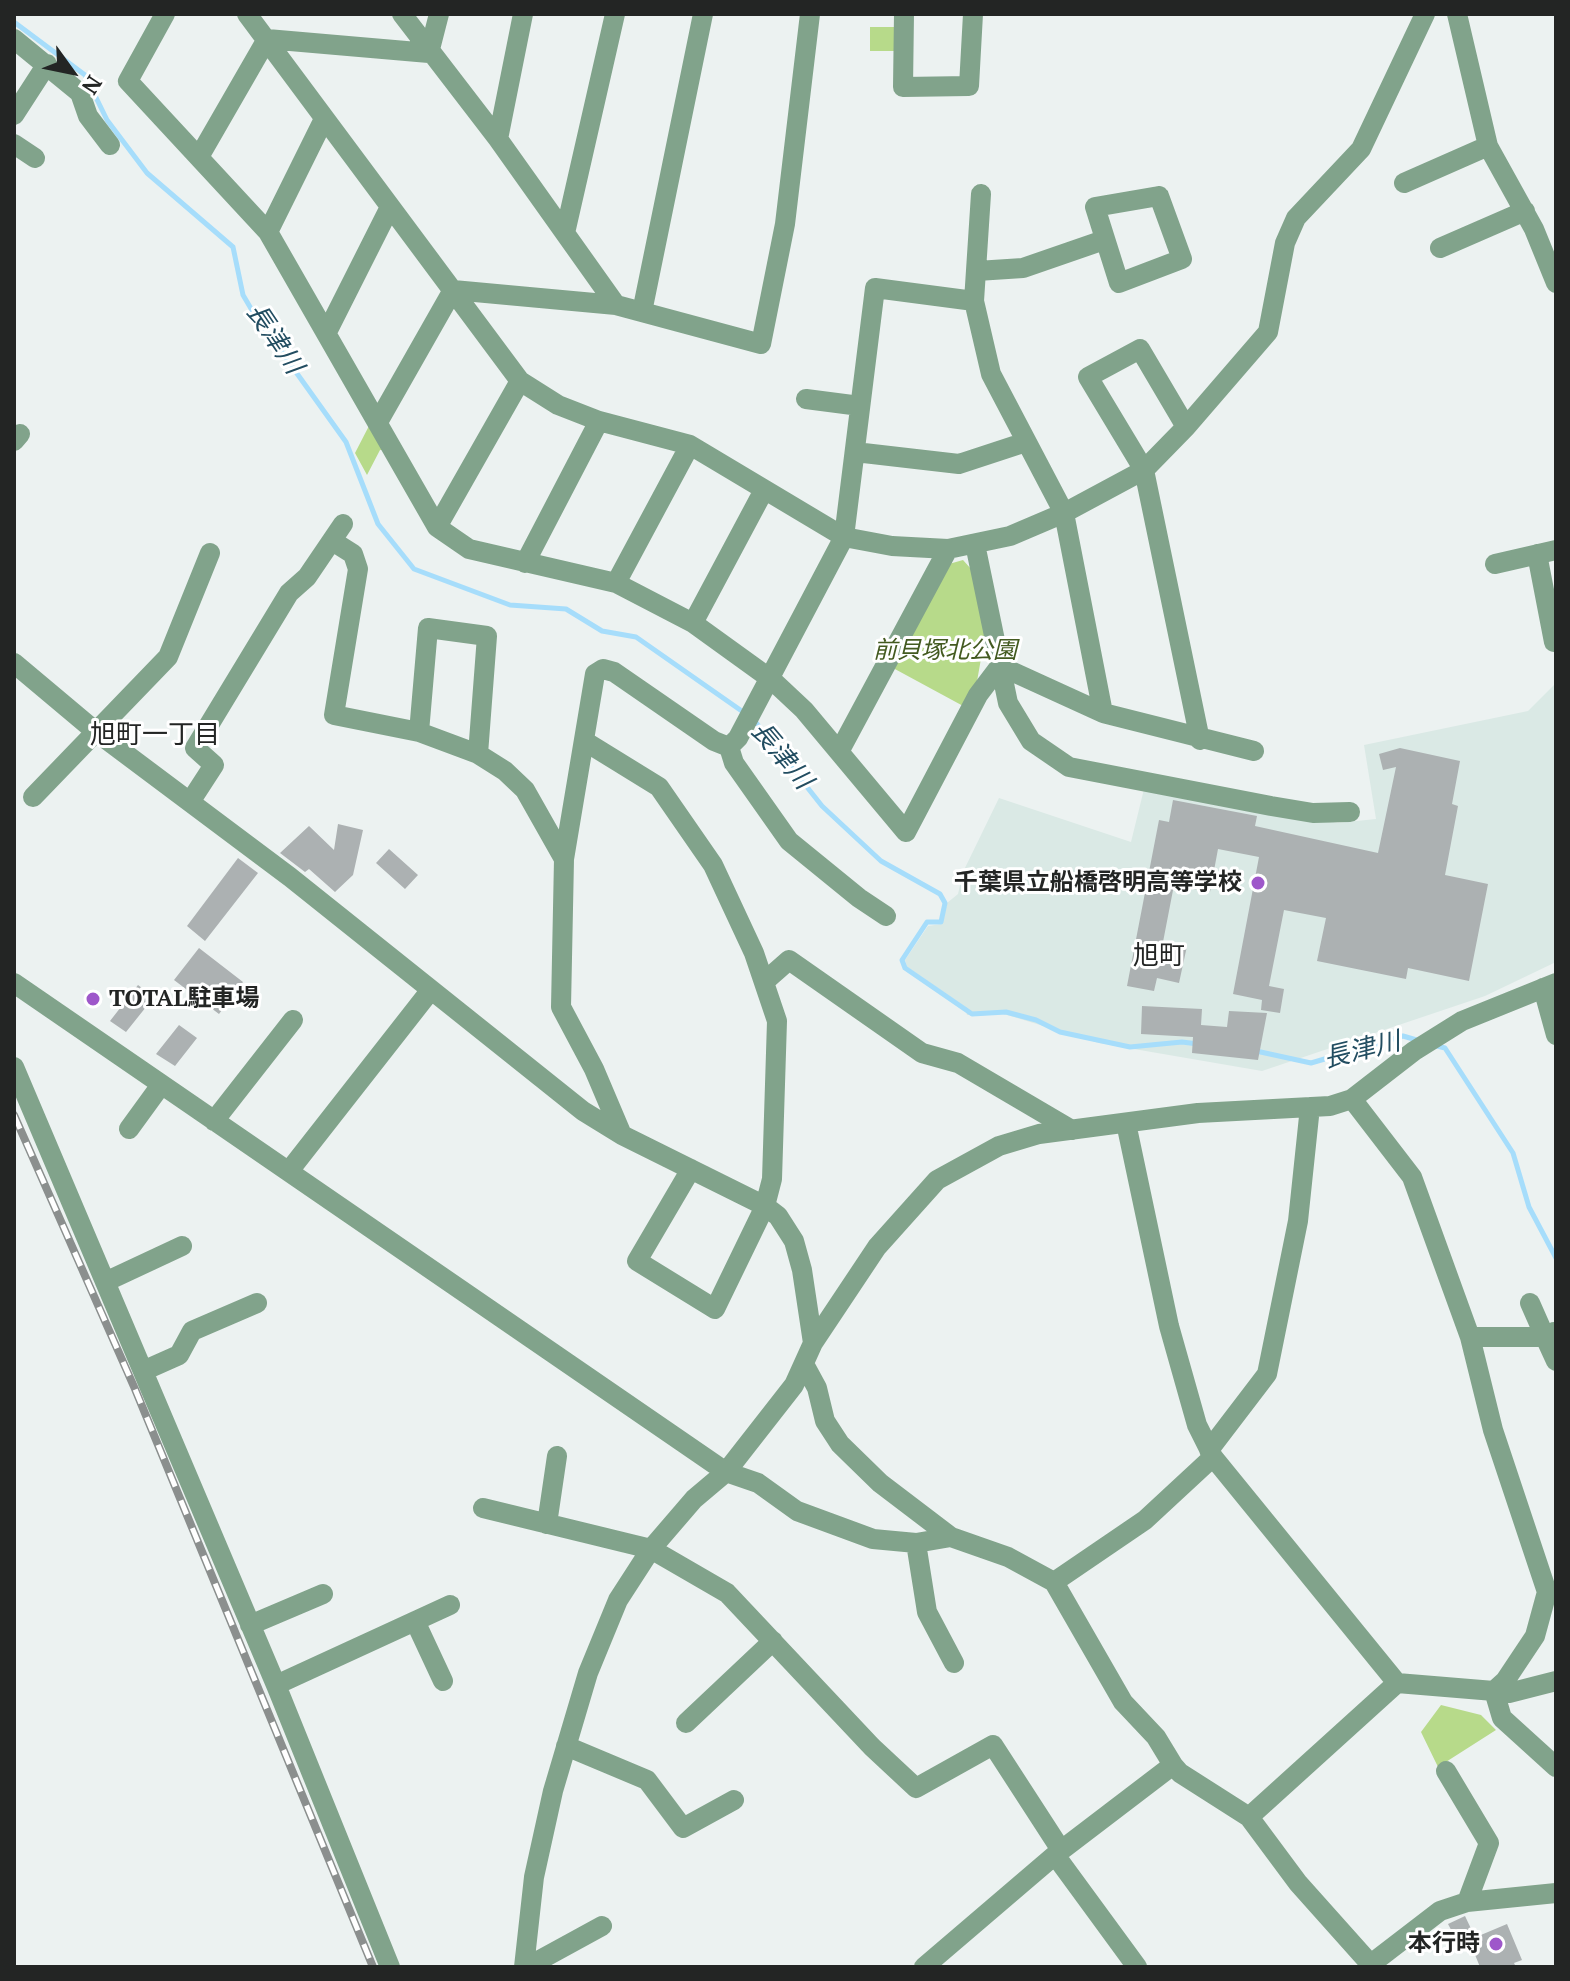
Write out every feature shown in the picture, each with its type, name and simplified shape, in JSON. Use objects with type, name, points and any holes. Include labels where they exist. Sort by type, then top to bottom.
[{"type":"street","points":[[165,14],[128,81],[268,232],[328,330],[437,527],[469,549],[616,583],[693,623],[772,680],[804,710],[906,832],[978,695],[1000,666]]},
{"type":"street","points":[[247,14],[520,381],[558,405],[599,421],[690,445],[844,537],[892,546],[948,549],[1010,536],[1064,513],[1144,470],[1186,427],[1268,332],[1285,243],[1296,218],[1361,149],[1425,14]]},
{"type":"street","points":[[402,14],[498,139],[616,305]]},
{"type":"street","points":[[429,53],[439,14]]},
{"type":"street","points":[[498,139],[523,14]]},
{"type":"street","points":[[565,233],[615,14]]},
{"type":"street","points":[[642,312],[703,14]]},
{"type":"street","points":[[453,290],[616,305],[761,344],[785,224],[810,14]]},
{"type":"street","points":[[904,14],[903,87],[969,86],[973,14]]},
{"type":"street","points":[[1457,14],[1488,146],[1525,211],[1556,283]]},
{"type":"street","points":[[14,39],[80,93],[88,116],[110,145]]},
{"type":"street","points":[[199,157],[267,39]]},
{"type":"street","points":[[267,39],[429,53]]},
{"type":"street","points":[[14,115],[47,64]]},
{"type":"street","points":[[268,232],[324,119]]},
{"type":"street","points":[[14,144],[35,158]]},
{"type":"street","points":[[1404,183],[1488,146]]},
{"type":"street","points":[[981,194],[974,301],[991,374],[1064,513],[1103,713]]},
{"type":"street","points":[[1159,196],[1182,259],[1119,283],[1104,240],[1095,207],[1159,196]]},
{"type":"street","points":[[328,330],[390,207]]},
{"type":"street","points":[[1440,248],[1525,211]]},
{"type":"street","points":[[977,271],[1023,268],[1104,240]]},
{"type":"street","points":[[729,747],[738,738],[772,680],[844,537],[875,288],[974,301]]},
{"type":"street","points":[[378,422],[453,290]]},
{"type":"street","points":[[1186,427],[1140,349],[1088,377],[1144,470],[1200,740]]},
{"type":"street","points":[[437,527],[520,381]]},
{"type":"street","points":[[806,399],[860,406]]},
{"type":"street","points":[[525,563],[599,421]]},
{"type":"street","points":[[855,452],[959,464],[1026,442]]},
{"type":"street","points":[[616,583],[690,445]]},
{"type":"street","points":[[693,623],[764,490]]},
{"type":"street","points":[[190,802],[214,765],[195,748],[289,593],[307,577],[338,533],[353,554],[358,569],[334,715],[419,732],[478,754],[505,771],[525,790],[564,859]]},
{"type":"street","points":[[975,544],[1008,703],[1031,741],[1069,767],[1313,813],[1350,812]]},
{"type":"street","points":[[839,752],[948,549]]},
{"type":"street","points":[[1495,564],[1547,552],[1554,642]]},
{"type":"street","points":[[33,797],[168,657],[210,553]]},
{"type":"street","points":[[419,732],[428,628],[487,636],[478,754]]},
{"type":"street","points":[[14,663],[95,731],[290,877],[583,1111],[622,1135],[765,1206],[778,1216],[794,1241],[813,1343]]},
{"type":"street","points":[[1000,666],[1103,713],[1200,740],[1254,751]]},
{"type":"street","points":[[622,1135],[594,1069],[561,1007],[564,859],[595,674],[603,669],[614,672],[729,747],[734,763],[789,841],[886,916]]},
{"type":"street","points":[[586,742],[659,787],[713,865],[764,982],[777,1021],[772,1179],[765,1206],[715,1309],[637,1261],[691,1169]]},
{"type":"street","points":[[764,982],[789,960],[922,1053],[958,1063],[1072,1130]]},
{"type":"street","points":[[14,983],[726,1472],[758,1483],[797,1511],[873,1539],[916,1543],[951,1537]]},
{"type":"street","points":[[525,1967],[534,1877],[566,1746],[588,1673],[618,1600],[651,1549],[694,1499],[726,1472],[794,1385],[813,1343],[877,1247],[937,1180],[999,1146],[1039,1134],[1198,1113],[1310,1107],[1352,1099],[1414,1051],[1462,1021],[1549,985],[1556,1035]]},
{"type":"street","points":[[289,1171],[430,991]]},
{"type":"street","points":[[214,1121],[293,1020]]},
{"type":"street","points":[[14,1067],[276,1685],[390,1967]]},
{"type":"street","points":[[129,1129],[161,1085]]},
{"type":"street","points":[[1352,1099],[1412,1177],[1470,1337],[1493,1430],[1552,1594],[1535,1636],[1505,1681],[1494,1691]]},
{"type":"street","points":[[1054,1582],[1145,1520],[1211,1454],[1267,1374],[1298,1221],[1310,1107]]},
{"type":"street","points":[[1126,1123],[1169,1326],[1197,1425],[1211,1454],[1397,1683],[1509,1693],[1556,1681]]},
{"type":"street","points":[[105,1282],[182,1246]]},
{"type":"street","points":[[143,1371],[179,1355],[192,1331],[257,1303]]},
{"type":"street","points":[[1530,1303],[1551,1334],[1556,1361]]},
{"type":"street","points":[[1470,1337],[1551,1334]]},
{"type":"street","points":[[804,1364],[817,1388],[825,1421],[840,1444],[880,1483],[951,1537],[1008,1557],[1054,1582],[1123,1702],[1156,1737],[1173,1765],[1180,1773],[1249,1817],[1298,1883],[1372,1965],[1440,1911],[1467,1902],[1548,1894],[1556,1878]]},
{"type":"street","points":[[547,1524],[557,1456]]},
{"type":"street","points":[[483,1508],[651,1549],[727,1593],[916,1788],[993,1745],[1058,1852],[1137,1967]]},
{"type":"street","points":[[916,1543],[927,1612],[954,1663]]},
{"type":"street","points":[[250,1625],[323,1594]]},
{"type":"street","points":[[276,1685],[450,1605]]},
{"type":"street","points":[[415,1621],[443,1681]]},
{"type":"street","points":[[686,1723],[773,1641]]},
{"type":"street","points":[[1249,1817],[1397,1683]]},
{"type":"street","points":[[1494,1691],[1502,1718],[1556,1767]]},
{"type":"street","points":[[566,1746],[647,1780],[683,1828],[734,1800]]},
{"type":"street","points":[[924,1967],[1058,1852],[1173,1765]]},
{"type":"street","points":[[1446,1771],[1489,1843],[1467,1902]]},
{"type":"street","points":[[525,1967],[602,1926]]},
{"type":"shaded area","name":"千葉県立船橋啓明高等学校","points":[[1556,683],[1556,962],[1485,996],[1262,1071],[1099,1043],[1004,1014],[967,1015],[965,1007],[907,967],[905,960],[928,926],[942,924],[947,903],[958,894],[963,872],[999,798],[1131,842],[1145,785],[1337,823],[1376,819],[1364,745],[1528,711]]},
{"type":"green space","points":[[870,27],[899,27],[899,51],[870,51]]},
{"type":"green space","points":[[371,422],[388,449],[380,450],[367,475],[355,453]]},
{"type":"green space","name":"前貝塚北公園","points":[[963,560],[972,570],[985,636],[976,687],[965,707],[893,668],[949,564]]},
{"type":"green space","points":[[1441,1705],[1481,1715],[1496,1730],[1438,1767],[1421,1732]]},
{"type":"building","points":[[1400,748],[1460,761],[1452,804],[1458,806],[1445,875],[1488,884],[1469,981],[1408,968],[1406,979],[1317,961],[1326,918],[1284,910],[1269,986],[1284,989],[1280,1013],[1261,1010],[1262,1000],[1233,994],[1259,857],[1218,849],[1210,892],[1174,885],[1163,942],[1187,946],[1179,983],[1157,978],[1154,991],[1127,986],[1159,820],[1169,822],[1173,800],[1257,816],[1255,826],[1378,853],[1396,767],[1383,770],[1379,754]]},
{"type":"building","points":[[338,824],[363,830],[353,875],[335,892],[309,869],[305,872],[280,853],[309,826],[334,850]]},
{"type":"building","points":[[389,849],[418,875],[405,889],[376,863]]},
{"type":"building","points":[[238,858],[258,873],[205,941],[187,926]]},
{"type":"building","points":[[199,948],[243,982],[219,1014],[174,980]]},
{"type":"building","points":[[138,985],[154,997],[126,1032],[110,1021]]},
{"type":"building","points":[[1142,1006],[1202,1009],[1201,1025],[1227,1027],[1229,1011],[1267,1013],[1258,1060],[1192,1053],[1193,1037],[1141,1034]]},
{"type":"building","points":[[179,1025],[197,1038],[175,1066],[156,1054]]},
{"type":"building","points":[[1465,1916],[1474,1935],[1458,1943],[1448,1924]]},
{"type":"building","name":"本行時","points":[[1507,1924],[1522,1960],[1514,1963],[1516,1967],[1480,1967],[1469,1940]]},
{"type":"waterway","name":"長津川","points":[[14,22],[85,75],[107,120],[147,173],[233,247],[243,295],[346,442],[378,524],[414,569],[510,605],[566,609],[602,631],[636,637],[746,714]]},
{"type":"waterway","name":"長津川","points":[[754,720],[822,806],[881,861],[940,894],[945,903],[941,922],[927,922],[902,960],[905,968],[972,1014],[1006,1012],[1036,1020],[1060,1032],[1130,1047],[1182,1042],[1198,1044]]},
{"type":"waterway","name":"長津川","points":[[1256,1051],[1311,1063],[1403,1036],[1420,1041]]},
{"type":"waterway","name":"長津川","points":[[1433,1045],[1445,1048],[1513,1153],[1529,1207],[1556,1258]]},
{"type":"railway","points":[[14,1115],[135,1389],[373,1967]]},
{"type":"place","name":"千葉県立船橋啓明高等学校","points":[[1258,883]]},
{"type":"place","name":"TOTAL駐車場","points":[[93,999]]},
{"type":"place","name":"本行時","points":[[1496,1944]]},
{"type":"district","name":"旭町一丁目","points":[[155,736]]},
{"type":"district","name":"旭町","points":[[1159,957]]}]
